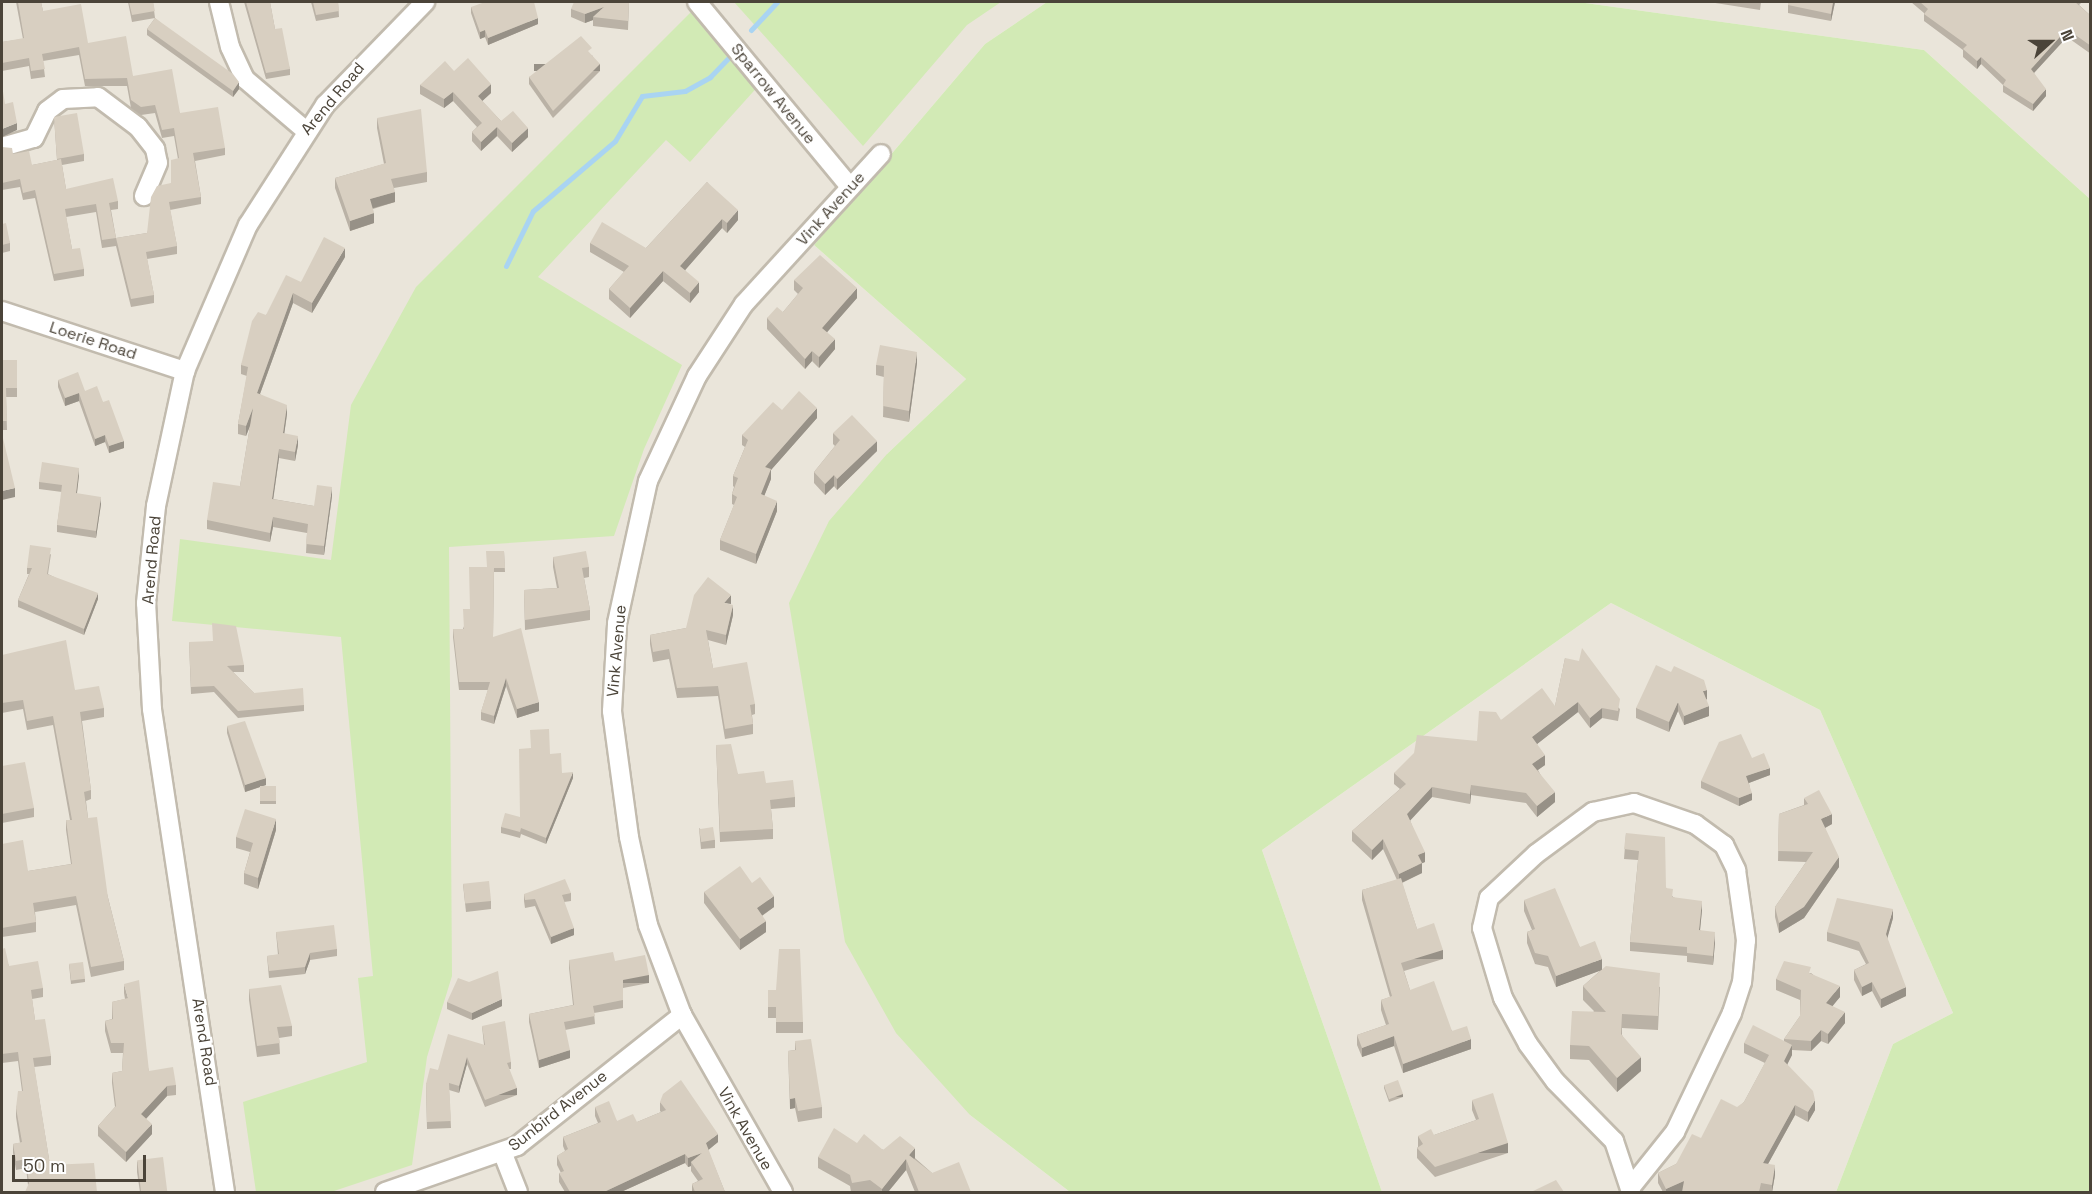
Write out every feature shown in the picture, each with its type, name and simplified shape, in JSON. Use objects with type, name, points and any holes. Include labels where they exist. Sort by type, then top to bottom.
[{"type":"street","points":[[219,2],[230,47],[245,79],[305,130]]},
{"type":"street","name":"Arend Road","points":[[225,1192],[164,809],[146,603],[156,506],[185,371],[248,225],[305,130],[425,2]]},
{"type":"street","name":"Sparrow Avenue","points":[[697,2],[850,187]]},
{"type":"street","points":[[2,147],[34,138],[48,111],[63,99],[98,97],[138,128],[155,149],[158,163],[144,196]]},
{"type":"street","name":"Vink Avenue","points":[[783,1192],[682,1015],[638,885],[612,711],[628,559],[648,481],[720,336],[880,154]]},
{"type":"street","name":"Loerie Road","points":[[2,311],[185,371]]},
{"type":"street","points":[[1634,803],[1695,824],[1724,845],[1736,870],[1746,940],[1742,982],[1732,1013],[1675,1132],[1631,1190],[1614,1142],[1555,1082],[1528,1044],[1503,998],[1482,928],[1489,898],[1536,854],[1593,812],[1634,803]]},
{"type":"street","name":"Sunbird Avenue","points":[[385,1192],[503,1154],[682,1015]]},
{"type":"street","points":[[503,1154],[518,1192]]},
{"type":"shaded area","points":[[2,2],[1047,2],[985,44],[814,245],[966,379],[887,454],[970,1115],[1070,1192],[2,1192]]},
{"type":"shaded area","points":[[1578,2],[2090,2],[2090,199],[1924,50]]},
{"type":"shaded area","points":[[1611,603],[1820,710],[1953,1013],[1893,1044],[1836,1192],[1382,1192],[1262,850]]},
{"type":"green space","points":[[734,2],[1001,2],[967,25],[863,146]]},
{"type":"green space","points":[[1047,2],[1578,2],[1924,50],[2090,199],[2090,1192],[1836,1192],[1893,1044],[1953,1013],[1820,710],[1611,603],[1262,850],[1382,1192],[1070,1192],[970,1115],[896,1033],[845,942],[789,603],[829,521],[887,454],[966,379],[814,245],[985,44]]},
{"type":"green space","points":[[696,7],[761,83],[690,162],[666,140],[538,277],[682,365],[644,449],[614,536],[449,547],[452,976],[427,1057],[412,1165],[331,1192],[256,1192],[243,1102],[367,1062],[358,978],[373,976],[341,637],[172,621],[180,539],[331,560],[351,405],[416,287]]},
{"type":"building","points":[[18,2],[41,2],[43,11],[81,4],[88,43],[126,36],[133,76],[172,69],[180,113],[218,107],[225,148],[193,153],[201,197],[169,202],[177,246],[146,252],[154,295],[131,299],[116,238],[147,233],[151,197],[157,186],[171,183],[171,160],[179,158],[174,128],[162,130],[155,105],[141,107],[131,100],[127,78],[85,79],[79,47],[42,54],[45,69],[31,71],[29,58],[2,63],[2,42],[24,38]]},
{"type":"building","points":[[129,2],[153,2],[155,11],[132,15]]},
{"type":"building","points":[[246,2],[270,2],[275,29],[282,28],[290,69],[266,73]]},
{"type":"building","points":[[313,2],[338,2],[339,11],[316,15]]},
{"type":"building","points":[[485,2],[534,2],[538,18],[488,38],[485,30],[480,32],[471,7]]},
{"type":"building","points":[[574,2],[629,2],[628,21],[593,17],[604,7],[585,14],[571,9]]},
{"type":"building","points":[[1788,2],[1833,2],[1831,14],[1788,5]]},
{"type":"building","points":[[1920,2],[2075,2],[2091,16],[2091,46],[2067,29],[2031,69],[2046,89],[2033,104],[2003,85],[2006,80],[1981,57],[1977,61],[1963,49],[1967,45],[1924,14],[1928,9]]},
{"type":"building","points":[[155,18],[233,74],[239,82],[233,91],[147,29]]},
{"type":"building","points":[[581,36],[592,48],[588,51],[600,64],[553,111],[529,77]]},
{"type":"building","points":[[468,58],[491,84],[478,96],[501,121],[513,111],[528,128],[512,143],[497,127],[481,142],[472,132],[482,123],[453,92],[444,99],[420,85],[445,61],[454,71]]},
{"type":"building","points":[[2,85],[5,104],[13,102],[17,123],[2,129]]},
{"type":"building","points":[[421,109],[427,172],[391,179],[395,192],[370,199],[374,213],[350,221],[335,178],[386,163],[377,118]]},
{"type":"building","points":[[77,113],[84,154],[57,159],[54,117]]},
{"type":"building","points":[[2,147],[12,148],[13,154],[29,151],[32,165],[61,159],[66,189],[113,178],[118,201],[109,203],[116,238],[102,240],[96,204],[65,209],[72,249],[80,248],[84,269],[54,274],[35,190],[23,193],[20,179],[2,183]]},
{"type":"building","points":[[707,182],[738,210],[727,223],[722,219],[680,266],[699,282],[690,293],[663,271],[630,308],[609,289],[629,266],[590,243],[602,222],[646,248]]},
{"type":"building","points":[[6,223],[10,243],[2,245],[2,224]]},
{"type":"building","points":[[324,237],[345,248],[312,303],[293,293],[257,393],[287,405],[283,433],[298,436],[295,452],[279,449],[272,499],[314,506],[317,485],[332,487],[324,546],[306,544],[308,524],[273,517],[270,533],[207,520],[213,482],[240,486],[253,408],[246,426],[238,424],[248,367],[241,365],[252,321],[258,312],[266,315],[286,275],[301,282]]},
{"type":"building","points":[[820,255],[857,288],[822,328],[835,339],[819,357],[812,351],[805,359],[767,318],[777,307],[783,312],[803,288],[794,280]]},
{"type":"building","points":[[880,345],[917,352],[909,411],[883,406],[884,366],[876,365]]},
{"type":"building","points":[[2,360],[17,360],[17,388],[6,388],[7,421],[2,421]]},
{"type":"building","points":[[78,372],[85,391],[97,386],[103,402],[109,400],[124,441],[109,446],[105,435],[95,439],[79,393],[65,398],[58,380]]},
{"type":"building","points":[[799,391],[817,408],[765,467],[771,469],[761,494],[777,501],[756,554],[720,540],[737,497],[732,494],[738,478],[733,476],[748,440],[742,435],[773,402],[782,410]]},
{"type":"building","points":[[852,415],[877,441],[837,479],[834,475],[825,484],[814,472],[840,440],[833,433]]},
{"type":"building","points":[[2,434],[15,488],[2,491]]},
{"type":"building","points":[[42,462],[79,468],[76,493],[101,497],[96,531],[57,525],[62,485],[39,482]]},
{"type":"building","points":[[30,545],[51,548],[47,574],[98,593],[84,629],[18,600],[32,568],[27,568]]},
{"type":"building","points":[[486,551],[504,551],[505,568],[487,567]]},
{"type":"building","points":[[586,551],[589,567],[582,568],[590,610],[525,620],[524,590],[559,588],[553,557]]},
{"type":"building","points":[[469,567],[494,567],[493,637],[521,628],[539,702],[517,709],[506,678],[494,716],[481,712],[490,682],[459,682],[453,629],[464,629],[463,609],[470,609]]},
{"type":"building","points":[[708,577],[731,595],[724,603],[733,605],[726,635],[706,630],[713,668],[747,662],[755,704],[750,705],[753,724],[725,729],[718,686],[677,688],[669,649],[653,652],[650,635],[686,628],[694,595]]},
{"type":"building","points":[[212,623],[236,626],[244,665],[227,666],[254,693],[303,688],[304,705],[238,711],[214,686],[191,687],[189,642],[213,641]]},
{"type":"building","points":[[66,640],[75,690],[99,686],[104,708],[80,712],[91,790],[84,792],[88,818],[97,817],[108,898],[124,961],[91,967],[76,896],[33,903],[36,922],[2,928],[2,844],[23,840],[28,871],[72,864],[66,820],[72,820],[53,716],[27,721],[23,700],[2,703],[2,655]]},
{"type":"building","points":[[1582,648],[1620,699],[1618,711],[1602,708],[1590,718],[1578,702],[1532,737],[1545,755],[1532,764],[1555,792],[1537,806],[1526,793],[1471,785],[1470,794],[1432,787],[1407,814],[1425,852],[1418,855],[1422,863],[1399,874],[1383,839],[1372,850],[1352,831],[1406,784],[1394,773],[1414,753],[1417,735],[1477,741],[1479,711],[1496,712],[1501,720],[1542,688],[1555,706],[1565,658],[1579,661]]},
{"type":"building","points":[[1656,665],[1671,672],[1674,666],[1704,680],[1707,690],[1703,691],[1709,706],[1684,716],[1678,702],[1669,722],[1636,708]]},
{"type":"building","points":[[245,721],[266,778],[245,785],[227,726]]},
{"type":"building","points":[[549,729],[550,754],[561,753],[562,773],[573,772],[546,838],[521,828],[520,832],[501,827],[505,813],[520,817],[519,749],[531,748],[530,730]]},
{"type":"building","points":[[1741,734],[1752,758],[1764,753],[1770,768],[1746,776],[1752,793],[1739,798],[1701,781],[1719,742]]},
{"type":"building","points":[[731,744],[738,774],[764,771],[766,783],[793,780],[795,797],[770,800],[773,829],[720,832],[716,745]]},
{"type":"building","points":[[25,762],[34,808],[2,814],[2,766]]},
{"type":"building","points":[[260,786],[276,786],[276,801],[260,801]]},
{"type":"building","points":[[1819,790],[1832,814],[1821,819],[1839,857],[1804,907],[1779,923],[1775,907],[1813,852],[1778,851],[1779,814],[1808,804],[1804,798]]},
{"type":"building","points":[[245,809],[276,819],[258,878],[244,873],[253,843],[236,837]]},
{"type":"building","points":[[713,827],[715,840],[701,842],[699,829]]},
{"type":"building","points":[[1626,833],[1665,837],[1666,888],[1673,889],[1672,897],[1702,901],[1699,930],[1715,932],[1713,956],[1687,953],[1687,947],[1630,942],[1639,851],[1624,849]]},
{"type":"building","points":[[740,866],[752,883],[760,877],[774,896],[757,908],[766,921],[740,939],[704,892]]},
{"type":"building","points":[[1401,878],[1417,929],[1434,923],[1443,950],[1401,963],[1410,990],[1434,981],[1452,1031],[1467,1026],[1471,1039],[1403,1064],[1394,1036],[1362,1048],[1357,1035],[1389,1024],[1381,1000],[1392,996],[1362,890]]},
{"type":"building","points":[[565,879],[571,893],[562,895],[574,928],[551,937],[535,899],[525,900],[524,894]]},
{"type":"building","points":[[489,881],[491,901],[465,904],[463,884]]},
{"type":"building","points":[[1555,888],[1580,947],[1595,941],[1602,959],[1556,976],[1548,956],[1535,953],[1527,932],[1535,929],[1524,900]]},
{"type":"building","points":[[1837,898],[1893,909],[1886,934],[1906,987],[1881,999],[1872,982],[1862,987],[1854,970],[1869,963],[1859,942],[1827,932]]},
{"type":"building","points":[[334,925],[337,949],[310,953],[305,967],[269,971],[267,956],[279,954],[276,932]]},
{"type":"building","points":[[5,948],[9,966],[38,961],[43,988],[31,990],[35,1020],[45,1019],[51,1056],[33,1058],[50,1165],[94,1163],[97,1192],[25,1192],[29,1183],[26,1159],[16,1161],[13,1144],[22,1142],[16,1108],[18,1091],[23,1091],[18,1052],[2,1054],[2,949]]},
{"type":"building","points":[[779,949],[800,949],[803,1022],[776,1022],[776,1007],[768,1007],[768,990],[776,990]]},
{"type":"building","points":[[613,952],[615,961],[645,955],[649,975],[623,980],[623,1000],[593,1006],[595,1016],[564,1022],[570,1050],[539,1060],[529,1014],[574,1005],[569,960]]},
{"type":"building","points":[[1784,961],[1811,967],[1809,973],[1840,986],[1826,1003],[1845,1012],[1828,1034],[1821,1030],[1811,1041],[1784,1039],[1800,1016],[1801,990],[1776,979]]},
{"type":"building","points":[[83,962],[85,979],[71,981],[69,964]]},
{"type":"building","points":[[1606,966],[1660,973],[1658,1016],[1622,1014],[1621,1034],[1641,1057],[1617,1078],[1589,1046],[1570,1045],[1572,1011],[1606,1012],[1583,986]]},
{"type":"building","points":[[498,971],[502,999],[472,1013],[447,1002],[458,978],[469,982]]},
{"type":"building","points":[[139,980],[149,1071],[173,1067],[176,1085],[167,1086],[141,1114],[152,1124],[126,1152],[98,1126],[116,1106],[112,1073],[122,1071],[124,1043],[111,1043],[105,1021],[113,1019],[112,1002],[128,998],[124,984]]},
{"type":"building","points":[[281,985],[292,1026],[277,1027],[280,1043],[257,1046],[249,989]]},
{"type":"building","points":[[505,1021],[511,1062],[507,1063],[517,1088],[485,1100],[467,1057],[459,1086],[449,1083],[451,1121],[427,1122],[426,1084],[430,1068],[438,1070],[448,1034],[485,1045],[482,1026]]},
{"type":"building","points":[[1753,1025],[1792,1045],[1784,1061],[1813,1091],[1815,1100],[1808,1112],[1795,1105],[1763,1163],[1775,1165],[1772,1185],[1761,1183],[1759,1192],[1682,1192],[1684,1181],[1666,1189],[1658,1173],[1676,1164],[1692,1134],[1701,1138],[1721,1099],[1737,1107],[1744,1102],[1769,1055],[1744,1043]]},
{"type":"building","points":[[811,1039],[822,1107],[798,1111],[795,1098],[790,1099],[788,1051],[796,1050],[795,1041]]},
{"type":"building","points":[[681,1080],[718,1134],[706,1143],[725,1192],[695,1192],[692,1184],[703,1179],[691,1162],[702,1153],[688,1158],[685,1154],[607,1192],[570,1192],[559,1173],[564,1171],[557,1156],[568,1149],[563,1137],[601,1122],[595,1107],[609,1101],[617,1121],[633,1114],[637,1122],[666,1110],[660,1102],[663,1094]]},
{"type":"building","points":[[1398,1080],[1403,1094],[1389,1099],[1384,1085]]},
{"type":"building","points":[[1493,1093],[1508,1143],[1435,1167],[1417,1148],[1423,1144],[1418,1136],[1431,1129],[1434,1135],[1479,1119],[1472,1100]]},
{"type":"building","points":[[834,1128],[857,1143],[864,1134],[883,1150],[900,1136],[915,1148],[909,1155],[932,1173],[959,1162],[971,1192],[919,1192],[906,1159],[882,1189],[870,1180],[852,1183],[850,1175],[818,1157]]},
{"type":"building","points":[[163,1157],[167,1192],[141,1192],[137,1160]]},
{"type":"building","points":[[1556,1180],[1564,1192],[1531,1192]]},
{"type":"waterway","points":[[751,30],[777,2]]},
{"type":"waterway","points":[[506,266],[533,211],[615,141],[642,96],[685,91],[710,77],[733,53]]}]
